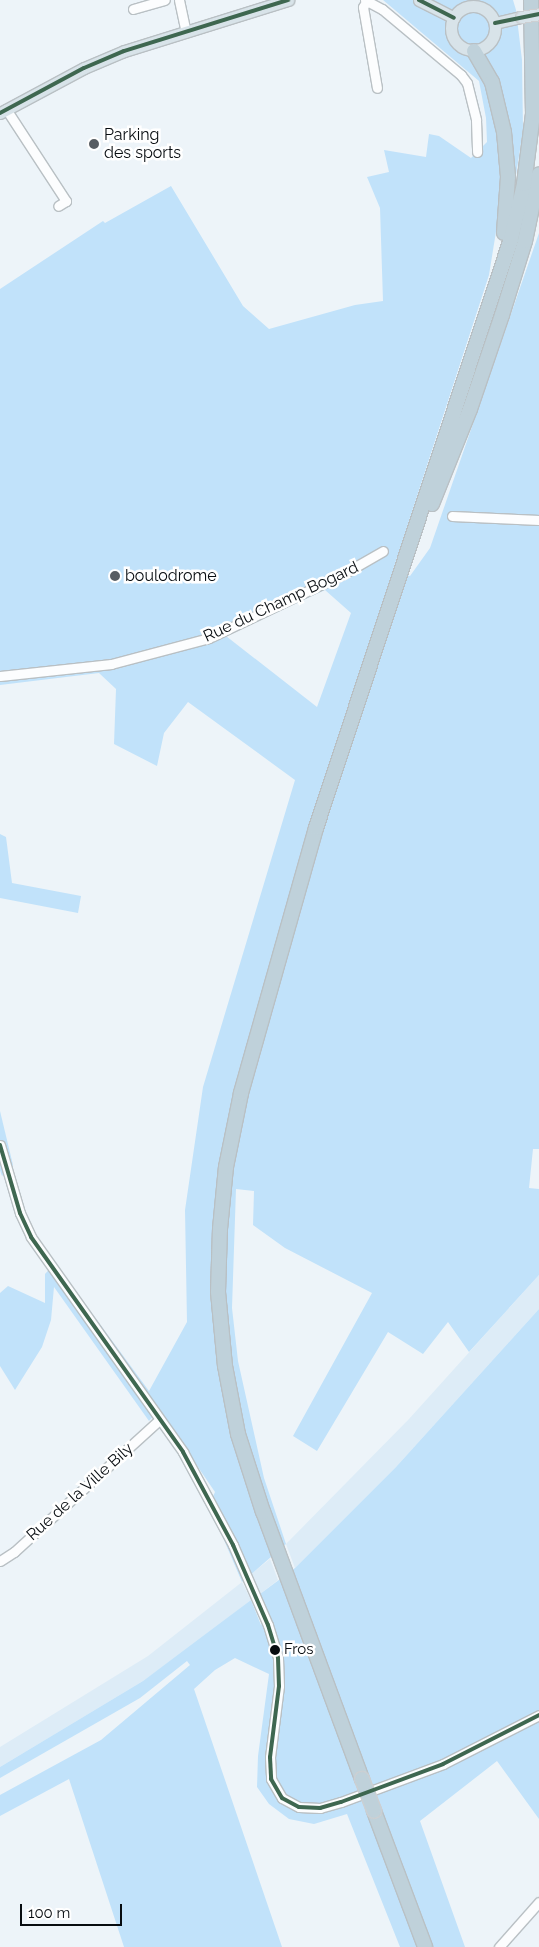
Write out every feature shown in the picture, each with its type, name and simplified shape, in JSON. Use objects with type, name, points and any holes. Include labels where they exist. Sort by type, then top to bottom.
[{"type":"highway","points":[[425,1947],[287,1578],[238,1434],[225,1366],[218,1292],[226,1167],[242,1093],[316,828],[504,266],[526,175],[534,84],[531,0]]},
{"type":"highway","points":[[473,356],[501,249],[508,177],[497,100],[486,68],[474,51]]},
{"type":"highway","points":[[400,578],[470,409],[525,241],[539,174]]},
{"type":"highway","points":[[502,314],[510,303],[539,217]]},
{"type":"main road","points":[[3,111],[84,68],[186,32],[288,0]]},
{"type":"main road","points":[[419,0],[454,18]]},
{"type":"main road","points":[[475,3],[487,11],[495,23],[491,42],[474,51],[456,42],[451,30],[454,18],[462,9],[475,3]]},
{"type":"main road","points":[[495,23],[539,14]]},
{"type":"street","points":[[133,9],[165,0]]},
{"type":"street","points":[[179,0],[186,32]]},
{"type":"street","points":[[377,88],[363,7],[365,1],[382,9],[461,75],[467,83],[476,120],[477,152]]},
{"type":"street","points":[[3,111],[66,201],[58,206]]},
{"type":"street","points":[[452,516],[539,520]]},
{"type":"street","name":"Rue du Champ Bogard","points":[[0,676],[111,664],[209,638],[343,574],[383,551]]},
{"type":"street","points":[[0,1145],[20,1213],[31,1237],[206,1489],[265,1619],[278,1658],[279,1686],[270,1757],[271,1779],[282,1798],[299,1808],[320,1808],[341,1802],[426,1770],[539,1715]]},
{"type":"street","name":"Rue de la Ville Bily","points":[[0,1561],[14,1552],[159,1420]]},
{"type":"street","points":[[499,1947],[539,1902]]},
{"type":"shaded area","points":[[383,0],[513,0],[516,10],[522,60],[523,130],[514,188],[500,207],[489,275],[393,570],[410,576],[430,548],[539,233],[539,1149],[533,1149],[529,1188],[539,1189],[539,1275],[469,1352],[448,1322],[423,1354],[388,1332],[317,1451],[293,1436],[372,1293],[285,1248],[253,1225],[254,1191],[236,1189],[232,1308],[238,1361],[264,1478],[286,1544],[242,1582],[209,1505],[215,1492],[159,1410],[149,1421],[54,1287],[51,1320],[42,1347],[15,1390],[0,1366],[0,1293],[8,1286],[45,1303],[45,1274],[55,1263],[149,1391],[187,1322],[185,1210],[203,1087],[295,780],[188,702],[164,733],[157,766],[114,744],[116,689],[99,673],[0,685],[0,289],[103,221],[105,223],[171,186],[243,306],[269,329],[355,305],[383,301],[380,208],[367,177],[389,172],[384,150],[426,157],[429,134],[439,136],[471,158],[487,142],[486,118],[479,81]],"holes":[[[325,590],[351,613],[317,707],[226,636]]]},
{"type":"shaded area","points":[[0,834],[6,837],[12,883],[81,896],[78,913],[0,898]]},
{"type":"shaded area","points":[[0,1111],[13,1165],[2,1176],[0,1170]]},
{"type":"shaded area","points":[[539,1275],[539,1309],[396,1467],[295,1568],[286,1544],[409,1419]]},
{"type":"shaded area","points":[[539,1309],[539,1819],[497,1761],[420,1821],[465,1947],[400,1947],[347,1814],[314,1824],[289,1819],[269,1804],[257,1787],[258,1756],[269,1674],[235,1658],[215,1670],[194,1689],[282,1947],[124,1947],[69,1779],[0,1816],[0,1795],[101,1740],[190,1665],[187,1661],[140,1698],[0,1778],[0,1767],[143,1681],[251,1600],[261,1625],[269,1616],[260,1594],[295,1568],[396,1467]]},
{"type":"shaded area","points":[[270,1559],[278,1580],[260,1594],[251,1574]]},
{"type":"shaded area","points":[[242,1582],[251,1600],[197,1642],[143,1681],[0,1767],[0,1747],[148,1656]]},
{"type":"transit line","points":[[0,113],[84,68],[124,51],[288,0]]},
{"type":"transit line","points":[[419,0],[454,18]]},
{"type":"transit line","points":[[495,23],[539,14]]},
{"type":"transit line","points":[[0,1145],[20,1213],[31,1237],[183,1452],[233,1545],[268,1625],[278,1658],[279,1686],[270,1757],[271,1779],[282,1798],[299,1807],[320,1808],[341,1802],[443,1764],[539,1715]]},
{"type":"place","name":"Parking des sports","points":[[94,144]]},
{"type":"place","name":"boulodrome","points":[[115,576]]},
{"type":"place","name":"Fros","points":[[275,1650]]}]
